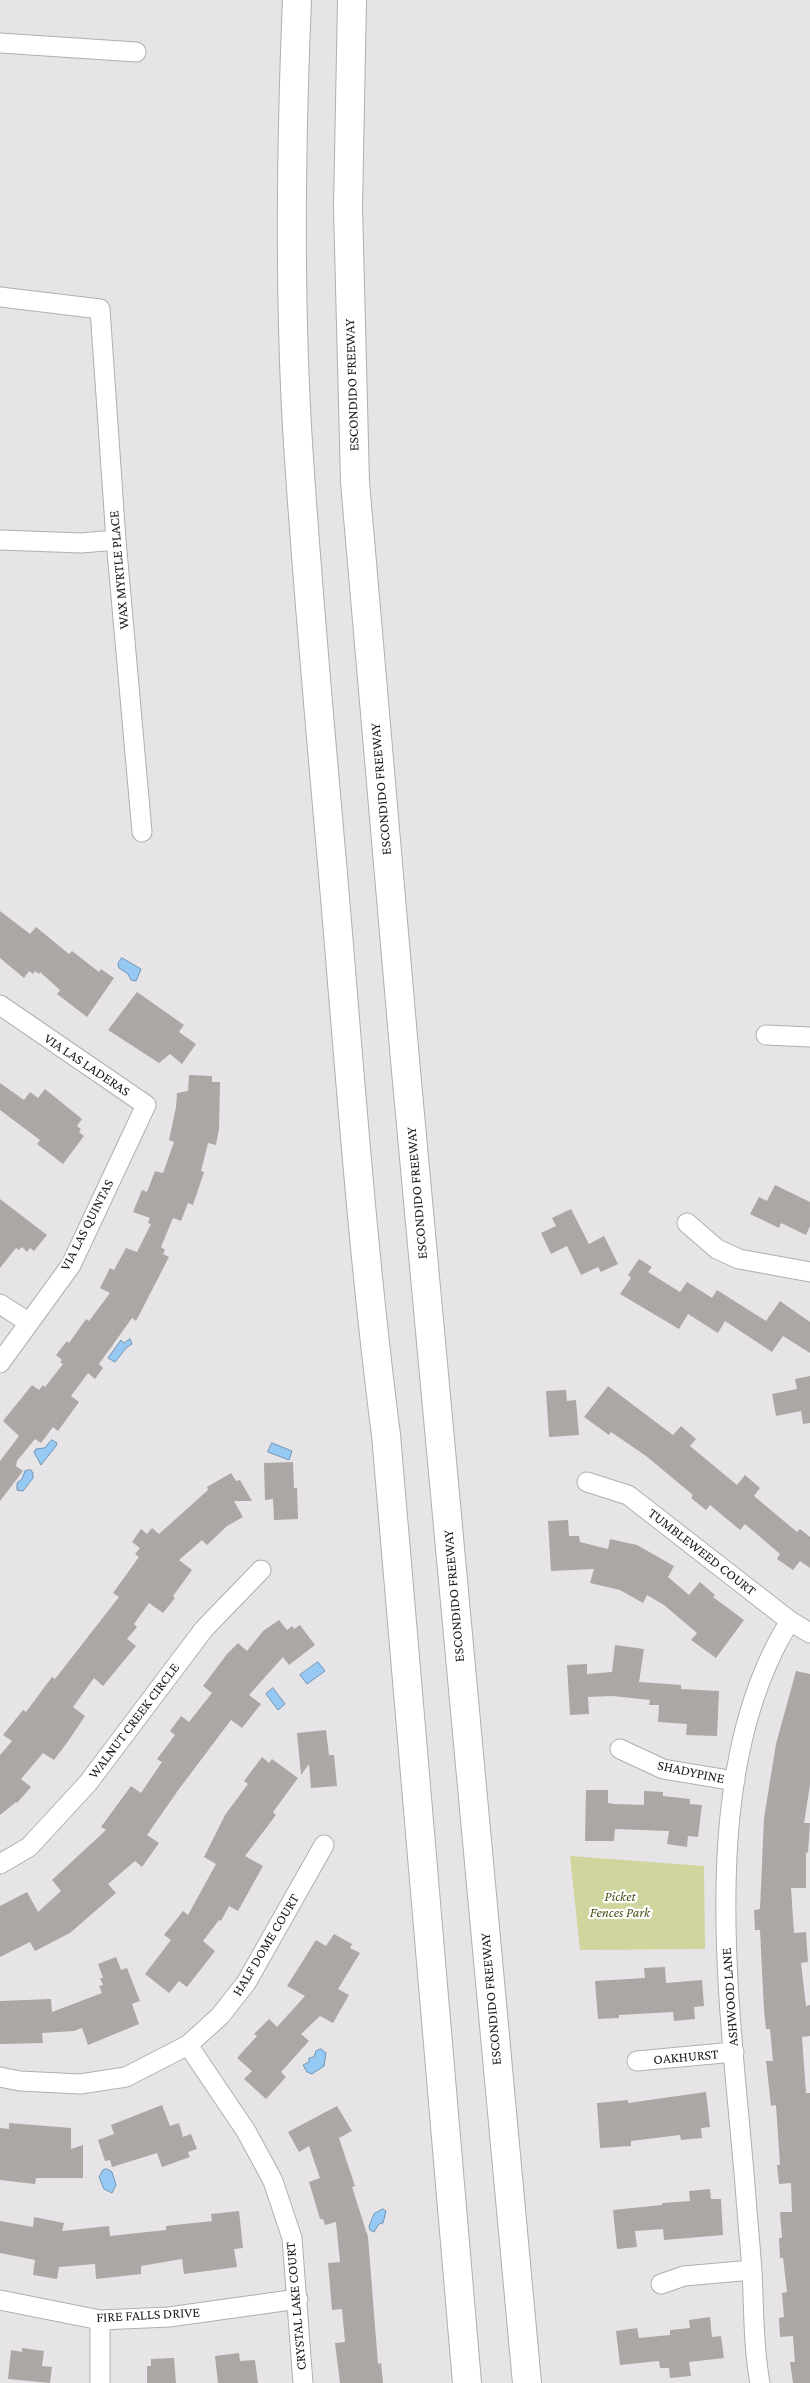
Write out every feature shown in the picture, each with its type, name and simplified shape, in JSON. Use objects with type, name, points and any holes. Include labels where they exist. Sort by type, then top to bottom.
[{"type":"highway","points":[[297,0],[294,73],[293,269],[297,425],[346,1040],[373,1335],[386,1435],[467,2383]]},
{"type":"highway","name":"ESCONDIDO FREEWAY","points":[[352,0],[348,208],[355,482],[405,1060],[527,2383]]},
{"type":"street","points":[[0,43],[136,52]]},
{"type":"street","name":"WAX MYRTLE PLACE","points":[[0,297],[100,309],[116,540],[142,832]]},
{"type":"street","points":[[0,540],[81,543],[116,540]]},
{"type":"street","name":"VIA LAS LADERAS","points":[[0,1005],[146,1105]]},
{"type":"street","points":[[766,1035],[810,1038]]},
{"type":"street","name":"VIA LAS QUINTAS","points":[[0,1363],[70,1265],[146,1105]]},
{"type":"street","points":[[686,1223],[717,1249],[739,1259],[810,1272]]},
{"type":"street","points":[[0,1304],[28,1322]]},
{"type":"street","name":"TUMBLEWEED COURT","points":[[587,1482],[628,1495],[790,1620],[810,1633]]},
{"type":"street","name":"WALNUT CREEK CIRCLE","points":[[0,1864],[29,1847],[88,1784],[204,1629],[261,1570]]},
{"type":"street","name":"ASHWOOD LANE","points":[[760,2383],[756,2361],[752,2270],[734,2052],[725,1907],[726,1870],[735,1781],[750,1707],[773,1646],[790,1620]]},
{"type":"street","name":"SHADYPINE","points":[[620,1749],[663,1769],[735,1781]]},
{"type":"street","name":"HALF DOME COURT","points":[[0,2077],[20,2081],[80,2084],[126,2077],[188,2045],[220,2016],[246,1983],[324,1845]]},
{"type":"street","name":"CRYSTAL LAKE COURT","points":[[188,2045],[246,2131],[272,2181],[292,2238],[303,2383]]},
{"type":"street","name":"OAKHURST","points":[[637,2061],[734,2052]]},
{"type":"street","points":[[661,2284],[684,2276],[752,2270]]},
{"type":"street","name":"FIRE FALLS DRIVE","points":[[0,2300],[100,2320],[169,2317],[298,2300]]},
{"type":"street","points":[[100,2320],[100,2383]]},
{"type":"green space","name":"Picket Fences Park","points":[[570,1856],[704,1866],[705,1949],[580,1950]]},
{"type":"water","points":[[122,958],[141,969],[136,981],[131,980],[128,974],[119,968],[118,964]]},
{"type":"water","points":[[130,1339],[132,1344],[126,1348],[115,1362],[108,1358],[121,1340],[124,1343]]},
{"type":"water","points":[[52,1440],[57,1443],[56,1446],[41,1465],[34,1452],[36,1449],[44,1448]]},
{"type":"water","points":[[272,1443],[292,1451],[289,1460],[268,1452]]},
{"type":"water","points":[[31,1470],[33,1478],[23,1491],[17,1490],[17,1483],[22,1479],[25,1471]]},
{"type":"water","points":[[318,1662],[325,1671],[307,1684],[300,1675]]},
{"type":"water","points":[[273,1688],[285,1704],[278,1710],[266,1694]]},
{"type":"water","points":[[321,2049],[326,2053],[324,2066],[312,2074],[307,2072],[303,2065],[309,2062],[309,2058],[314,2057],[316,2051]]},
{"type":"water","points":[[107,2169],[112,2172],[116,2185],[112,2193],[104,2189],[99,2177],[103,2170]]},
{"type":"water","points":[[383,2209],[386,2211],[383,2223],[379,2224],[374,2232],[370,2230],[369,2226],[374,2214]]},
{"type":"building","points":[[0,911],[30,934],[36,927],[69,954],[72,951],[99,972],[101,969],[114,978],[87,1017],[57,994],[60,990],[40,972],[39,974],[35,971],[33,974],[29,971],[24,978],[0,958]]},
{"type":"building","points":[[137,992],[184,1025],[179,1032],[196,1044],[182,1064],[170,1054],[159,1063],[108,1030]]},
{"type":"building","points":[[189,1075],[212,1076],[212,1082],[220,1082],[219,1129],[216,1145],[208,1143],[201,1171],[204,1172],[193,1205],[188,1203],[181,1221],[173,1218],[161,1247],[165,1250],[163,1254],[169,1257],[136,1321],[132,1318],[99,1364],[103,1368],[95,1379],[88,1373],[71,1396],[79,1402],[58,1431],[53,1427],[41,1443],[35,1439],[17,1461],[16,1466],[23,1471],[0,1501],[0,1461],[19,1436],[3,1421],[32,1385],[39,1390],[43,1385],[45,1387],[63,1364],[60,1362],[62,1360],[56,1355],[67,1341],[69,1343],[86,1319],[89,1321],[110,1293],[100,1288],[110,1268],[114,1270],[126,1248],[137,1252],[151,1224],[148,1223],[150,1218],[133,1212],[142,1190],[147,1192],[155,1171],[163,1173],[174,1142],[169,1140],[177,1093],[188,1091]]},
{"type":"building","points":[[0,1083],[24,1100],[30,1092],[38,1098],[45,1089],[82,1119],[77,1126],[81,1129],[79,1132],[84,1136],[63,1164],[37,1144],[40,1140],[0,1110]]},
{"type":"building","points":[[775,1185],[810,1202],[810,1226],[806,1235],[781,1223],[779,1228],[750,1214],[759,1197],[767,1201]]},
{"type":"building","points":[[0,1199],[47,1235],[34,1251],[30,1248],[27,1252],[22,1247],[19,1250],[16,1248],[0,1268]]},
{"type":"building","points":[[571,1209],[589,1244],[604,1236],[618,1264],[601,1272],[598,1267],[581,1275],[567,1246],[551,1254],[541,1233],[556,1226],[552,1218]]},
{"type":"building","points":[[639,1259],[652,1267],[648,1272],[680,1292],[687,1282],[712,1298],[717,1290],[766,1321],[780,1301],[810,1322],[810,1353],[783,1336],[772,1352],[725,1321],[718,1333],[688,1314],[679,1329],[620,1294],[631,1278],[628,1275]]},
{"type":"building","points":[[810,1376],[810,1423],[803,1424],[801,1411],[776,1416],[772,1394],[797,1389],[795,1379]]},
{"type":"building","points":[[608,1386],[673,1435],[681,1426],[696,1439],[690,1446],[737,1485],[745,1475],[760,1488],[754,1496],[797,1532],[800,1529],[810,1537],[810,1568],[800,1561],[793,1570],[777,1559],[780,1554],[745,1524],[740,1530],[710,1505],[706,1510],[691,1498],[693,1495],[646,1456],[611,1432],[609,1435],[584,1417]]},
{"type":"building","points":[[566,1390],[567,1401],[576,1400],[579,1435],[549,1437],[546,1391]]},
{"type":"building","points":[[293,1462],[294,1488],[297,1488],[298,1519],[274,1520],[273,1499],[265,1500],[264,1463]]},
{"type":"building","points":[[231,1473],[236,1481],[240,1480],[252,1501],[234,1501],[243,1517],[227,1526],[207,1545],[202,1540],[179,1560],[192,1570],[173,1596],[175,1598],[163,1613],[149,1603],[134,1624],[137,1627],[127,1639],[136,1646],[103,1686],[94,1678],[73,1707],[85,1716],[69,1740],[54,1760],[43,1753],[21,1779],[31,1787],[17,1803],[0,1815],[0,1755],[12,1741],[3,1735],[23,1710],[26,1712],[52,1677],[55,1679],[119,1597],[113,1593],[139,1557],[135,1554],[140,1548],[132,1542],[141,1529],[147,1534],[152,1528],[159,1534],[208,1490],[207,1487]]},
{"type":"building","points":[[568,1520],[569,1536],[579,1536],[580,1542],[608,1549],[610,1539],[637,1545],[674,1566],[668,1577],[689,1595],[700,1582],[715,1595],[713,1597],[744,1620],[716,1658],[691,1640],[697,1633],[664,1605],[647,1595],[643,1603],[620,1590],[590,1583],[594,1569],[551,1571],[548,1521]]},
{"type":"building","points":[[279,1620],[287,1630],[292,1626],[294,1629],[300,1625],[315,1645],[289,1665],[283,1657],[249,1695],[261,1704],[242,1728],[231,1720],[179,1789],[147,1835],[159,1843],[142,1867],[135,1861],[108,1884],[116,1893],[70,1933],[35,1951],[30,1942],[0,1957],[0,1906],[27,1892],[38,1912],[61,1891],[52,1880],[106,1830],[101,1827],[131,1786],[141,1793],[162,1762],[157,1759],[175,1735],[170,1731],[181,1716],[189,1722],[212,1693],[203,1686],[227,1654],[238,1643],[247,1651],[263,1631]]},
{"type":"building","points":[[615,1645],[644,1649],[639,1682],[681,1685],[681,1689],[719,1691],[717,1736],[686,1735],[687,1724],[658,1722],[659,1705],[649,1705],[650,1700],[612,1696],[588,1697],[589,1714],[570,1715],[567,1665],[587,1664],[587,1674],[612,1672]]},
{"type":"building","points":[[796,1671],[810,1674],[810,1785],[804,1823],[810,1823],[808,1853],[806,1852],[806,1888],[791,1888],[794,1933],[806,1932],[808,1962],[801,1963],[806,2006],[810,2005],[810,2036],[802,2037],[806,2093],[810,2093],[810,2383],[793,2383],[790,2362],[795,2362],[793,2336],[780,2337],[779,2318],[784,2317],[782,2293],[787,2292],[783,2258],[780,2258],[779,2238],[782,2238],[780,2212],[792,2212],[791,2183],[779,2184],[777,2165],[780,2165],[776,2105],[771,2106],[766,2061],[773,2061],[770,2029],[766,2029],[764,2010],[760,1930],[755,1930],[754,1910],[760,1909],[764,1818],[776,1744]]},
{"type":"building","points":[[326,1730],[329,1755],[334,1755],[337,1786],[311,1788],[309,1764],[301,1775],[297,1733]]},
{"type":"building","points":[[262,1757],[269,1763],[272,1759],[298,1778],[273,1812],[276,1815],[245,1856],[263,1866],[238,1911],[229,1906],[221,1921],[219,1920],[203,1941],[215,1951],[187,1987],[179,1981],[169,1993],[145,1974],[171,1940],[164,1935],[183,1911],[188,1915],[216,1864],[204,1857],[225,1815],[248,1784],[244,1781]]},
{"type":"building","points":[[586,1790],[608,1790],[608,1803],[615,1804],[644,1805],[644,1791],[663,1792],[663,1796],[690,1799],[690,1804],[702,1805],[698,1837],[688,1836],[687,1847],[667,1844],[669,1831],[615,1829],[614,1841],[585,1841]]},
{"type":"building","points":[[334,1934],[352,1944],[350,1948],[360,1953],[338,1989],[349,1995],[333,2023],[320,2016],[301,2034],[309,2041],[281,2072],[286,2077],[266,2099],[244,2079],[252,2071],[237,2058],[257,2036],[254,2034],[269,2019],[277,2027],[305,1996],[287,1986],[316,1940],[326,1946]]},
{"type":"building","points":[[116,1957],[121,1970],[127,1968],[140,2001],[132,2004],[139,2024],[88,2045],[82,2028],[74,2031],[42,2033],[43,2043],[0,2044],[0,2001],[51,1999],[52,2012],[102,1993],[99,1986],[103,1985],[100,1978],[103,1978],[98,1964]]},
{"type":"building","points":[[665,1967],[666,1983],[702,1980],[704,2006],[694,2007],[695,2019],[674,2021],[673,2012],[619,2015],[619,2018],[598,2019],[595,1981],[645,1978],[644,1968]]},
{"type":"building","points":[[706,2092],[710,2127],[701,2128],[702,2138],[681,2140],[680,2135],[631,2141],[631,2146],[600,2148],[597,2103],[628,2100],[628,2103]]},
{"type":"building","points":[[162,2105],[170,2126],[179,2123],[183,2137],[191,2134],[197,2149],[188,2152],[190,2157],[162,2167],[157,2153],[112,2167],[110,2160],[105,2161],[98,2140],[114,2134],[111,2125]]},
{"type":"building","points":[[337,2106],[352,2131],[339,2138],[355,2186],[352,2187],[368,2237],[378,2364],[381,2363],[383,2383],[340,2383],[335,2343],[345,2342],[342,2309],[332,2310],[328,2263],[340,2262],[336,2222],[325,2225],[323,2219],[320,2219],[309,2182],[320,2178],[309,2146],[299,2152],[288,2132]]},
{"type":"building","points":[[9,2123],[71,2128],[71,2149],[83,2145],[83,2178],[36,2178],[35,2184],[0,2180],[0,2128],[9,2129]]},
{"type":"building","points":[[710,2189],[711,2199],[721,2199],[723,2235],[664,2240],[663,2229],[635,2231],[637,2247],[617,2249],[613,2210],[690,2201],[689,2191]]},
{"type":"building","points":[[239,2211],[243,2248],[234,2249],[237,2267],[184,2274],[182,2259],[141,2266],[141,2274],[96,2279],[95,2264],[59,2267],[57,2279],[33,2275],[35,2260],[0,2253],[0,2221],[33,2227],[34,2217],[64,2223],[62,2231],[109,2226],[110,2236],[166,2230],[166,2226],[212,2221],[211,2214]]},
{"type":"building","points":[[710,2317],[712,2337],[721,2336],[724,2358],[689,2362],[691,2376],[670,2378],[669,2368],[660,2368],[659,2361],[620,2365],[616,2331],[637,2328],[639,2338],[670,2335],[670,2330],[690,2328],[689,2320]]},
{"type":"building","points":[[22,2348],[44,2351],[42,2366],[52,2367],[50,2383],[8,2379],[11,2350],[22,2352]]},
{"type":"building","points":[[239,2353],[240,2361],[255,2360],[258,2383],[218,2383],[215,2356]]},
{"type":"building","points":[[174,2358],[176,2383],[147,2383],[147,2366],[151,2366],[151,2359]]}]
